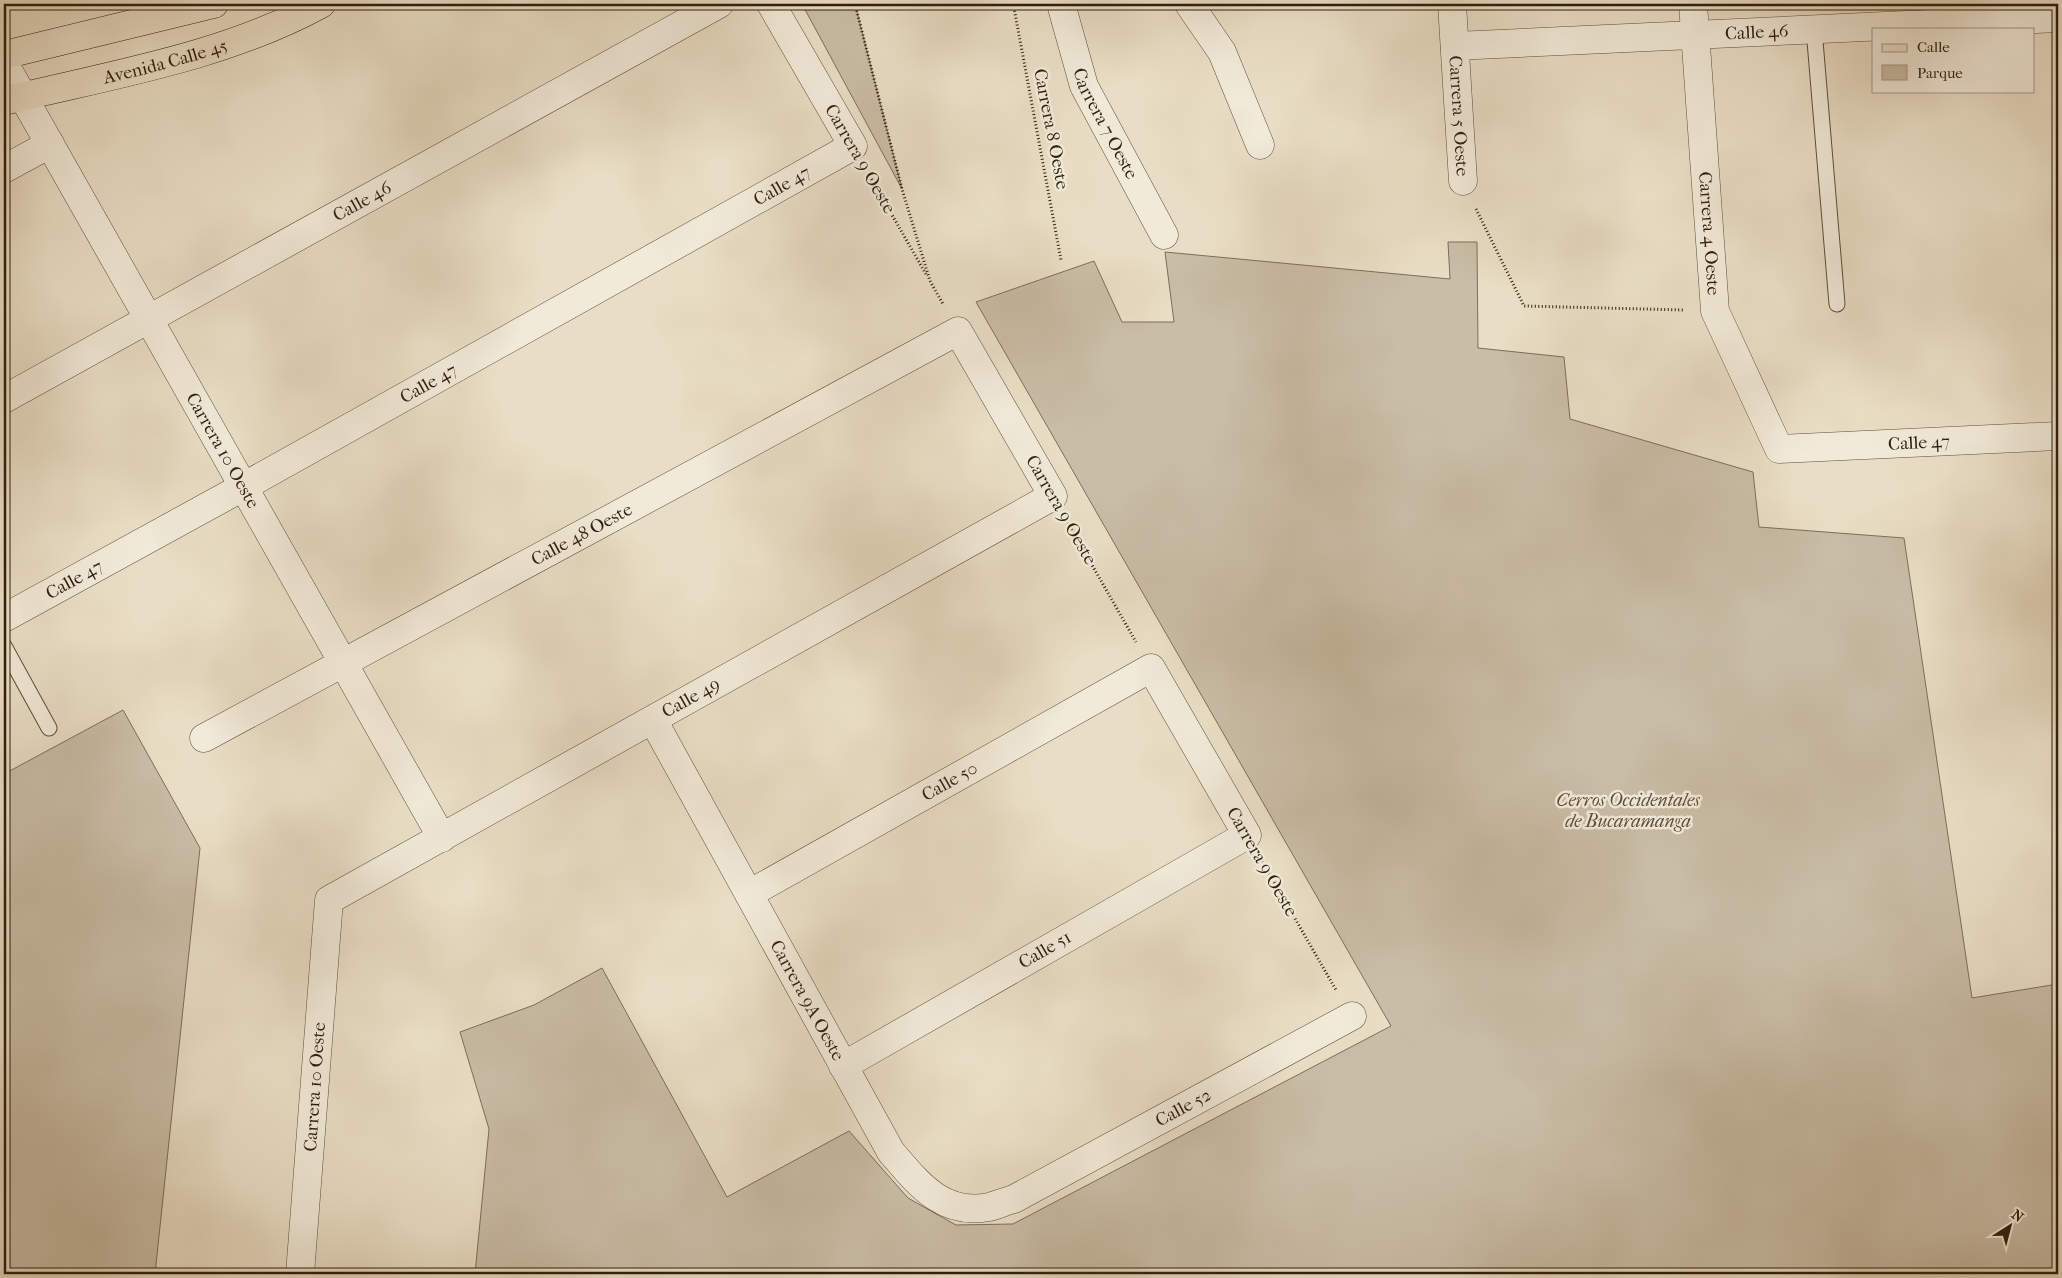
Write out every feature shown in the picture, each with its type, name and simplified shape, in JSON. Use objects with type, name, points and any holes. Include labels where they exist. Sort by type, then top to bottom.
[{"type":"main road","points":[[4,55],[214,4]]},
{"type":"main road","name":"Avenida Calle 45","points":[[13,98],[188,56],[249,37],[306,8]]},
{"type":"street","name":"Calle 46","points":[[4,399],[719,4]]},
{"type":"street","name":"Carrera 9 Oeste","points":[[771,4],[853,146]]},
{"type":"street","name":"Carrera 7 Oeste","points":[[1061,4],[1084,86],[1164,235]]},
{"type":"street","points":[[1189,4],[1222,52],[1260,145]]},
{"type":"street","name":"Carrera 5 Oeste","points":[[1452,4],[1463,181]]},
{"type":"street","name":"Carrera 4 Oeste","points":[[1694,4],[1715,311],[1779,449]]},
{"type":"street","name":"Calle 46","points":[[1455,46],[2058,18]]},
{"type":"street","name":"Carrera 10 Oeste","points":[[4,63],[13,98],[50,144],[442,838]]},
{"type":"street","points":[[4,169],[50,144]]},
{"type":"street","name":"Calle 47","points":[[4,618],[243,487],[853,146]]},
{"type":"street","name":"Carrera 9 Oeste","points":[[958,331],[1053,496]]},
{"type":"street","name":"Calle 48 Oeste","points":[[204,738],[958,331]]},
{"type":"street","name":"Calle 47","points":[[1779,449],[2058,436]]},
{"type":"street","name":"Calle 49","points":[[329,900],[1053,496]]},
{"type":"street","name":"Carrera 9 Oeste","points":[[1151,668],[1247,835]]},
{"type":"street","name":"Calle 50","points":[[748,894],[1151,668]]},
{"type":"street","name":"Carrera 9A Oeste","points":[[653,720],[891,1152],[918,1183],[936,1199],[960,1207],[988,1207],[1014,1199]]},
{"type":"street","name":"Calle 51","points":[[843,1066],[1247,835]]},
{"type":"street","name":"Carrera 10 Oeste","points":[[300,1274],[329,900]]},
{"type":"street","name":"Calle 52","points":[[1014,1199],[1352,1016]]},
{"type":"lane","points":[[1814,29],[1837,304]]},
{"type":"lane","points":[[4,646],[49,728]]},
{"type":"path","points":[[855,4],[902,189],[930,281]]},
{"type":"path","name":"Carrera 8 Oeste","points":[[1014,4],[1061,260]]},
{"type":"path","name":"Carrera 9 Oeste","points":[[853,146],[958,331]]},
{"type":"path","name":"Carrera 5 Oeste","points":[[1463,181],[1524,306],[1715,311]]},
{"type":"path","name":"Carrera 9 Oeste","points":[[1053,496],[1151,668]]},
{"type":"path","name":"Carrera 9 Oeste","points":[[1247,835],[1352,1016]]},
{"type":"green space","points":[[802,4],[855,4],[902,189]]},
{"type":"green space","name":"Cerros Occidentales de Bucaramanga","points":[[1448,242],[1477,242],[1478,348],[1564,357],[1570,419],[1753,472],[1759,527],[1904,538],[1972,998],[2058,984],[2058,1274],[475,1274],[489,1129],[460,1032],[534,1005],[602,968],[727,1197],[849,1131],[908,1198],[956,1225],[1013,1224],[1391,1026],[976,302],[1094,261],[1122,322],[1174,322],[1165,252],[1450,279]]},
{"type":"green space","points":[[123,710],[200,848],[155,1274],[4,1274],[4,774]]}]
